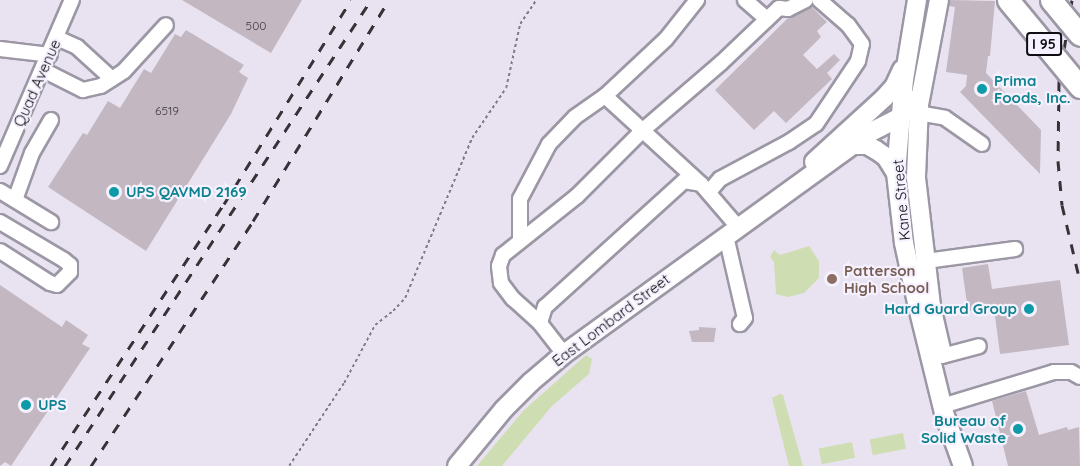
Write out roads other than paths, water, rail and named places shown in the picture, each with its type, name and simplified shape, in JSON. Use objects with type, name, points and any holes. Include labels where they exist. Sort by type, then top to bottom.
[{"type":"highway","name":"I 95","points":[[1008,0],[1080,87]]},
{"type":"highway","name":"I 95","points":[[1051,0],[1080,35]]},
{"type":"main road","name":"Kane Street","points":[[917,0],[900,117],[896,172],[904,243],[918,308],[944,413],[963,466]]},
{"type":"main road","name":"Kane Street","points":[[939,0],[919,113],[916,178],[932,306],[968,466]]},
{"type":"main road","name":"East Lombard Street","points":[[785,194],[823,153],[894,87],[909,58]]},
{"type":"main road","points":[[860,120],[880,110],[900,117],[919,113]]},
{"type":"main road","name":"East Lombard Street","points":[[457,466],[504,409],[564,354],[871,132],[900,117],[919,113]]},
{"type":"main road","points":[[853,145],[867,145],[876,150],[886,157],[896,172]]},
{"type":"street","name":"Quad Avenue","points":[[0,165],[50,55],[72,0]]},
{"type":"street","points":[[520,241],[520,199],[549,144],[575,117],[605,96],[666,39],[697,0]]},
{"type":"street","points":[[745,0],[768,19]]},
{"type":"street","points":[[564,354],[540,324],[513,299],[501,283],[499,266],[503,255],[577,196],[643,130],[779,8],[789,9],[806,0]]},
{"type":"street","points":[[709,192],[720,179],[789,142],[816,124],[858,61],[862,44],[848,25],[819,0]]},
{"type":"street","points":[[43,70],[83,90],[101,86],[124,71],[166,25]]},
{"type":"street","points":[[57,38],[77,46],[112,79]]},
{"type":"street","points":[[0,49],[50,55]]},
{"type":"street","points":[[605,96],[709,192],[732,232],[746,318],[740,324]]},
{"type":"street","points":[[919,113],[945,118],[982,144]]},
{"type":"street","points":[[15,200],[39,140],[51,120]]},
{"type":"street","points":[[16,129],[39,140]]},
{"type":"street","points":[[540,324],[545,307],[684,182],[709,192]]},
{"type":"street","points":[[0,191],[51,222]]},
{"type":"street","points":[[0,222],[64,260],[70,265],[70,273],[57,285],[50,284],[0,251]]},
{"type":"street","points":[[926,261],[1015,249]]},
{"type":"street","points":[[942,356],[980,346]]},
{"type":"street","points":[[952,403],[1054,372],[1071,372],[1080,376]]},
{"type":"railway","points":[[51,466],[224,204],[351,0]]},
{"type":"railway","points":[[65,466],[371,0]]},
{"type":"railway","points":[[91,466],[253,221],[389,0]]},
{"type":"railway","points":[[1072,0],[1059,81],[1058,161],[1062,205],[1080,281]]},
{"type":"place","name":"Prima Foods, Inc.","points":[[982,89]]},
{"type":"place","name":"UPS QAVMD 2169","points":[[114,192]]},
{"type":"place","name":"Patterson High School","points":[[832,279]]},
{"type":"place","name":"Hard Guard Group","points":[[1029,309]]},
{"type":"place","name":"UPS","points":[[26,405]]},
{"type":"place","name":"Bureau of Solid Waste","points":[[1018,429]]}]
